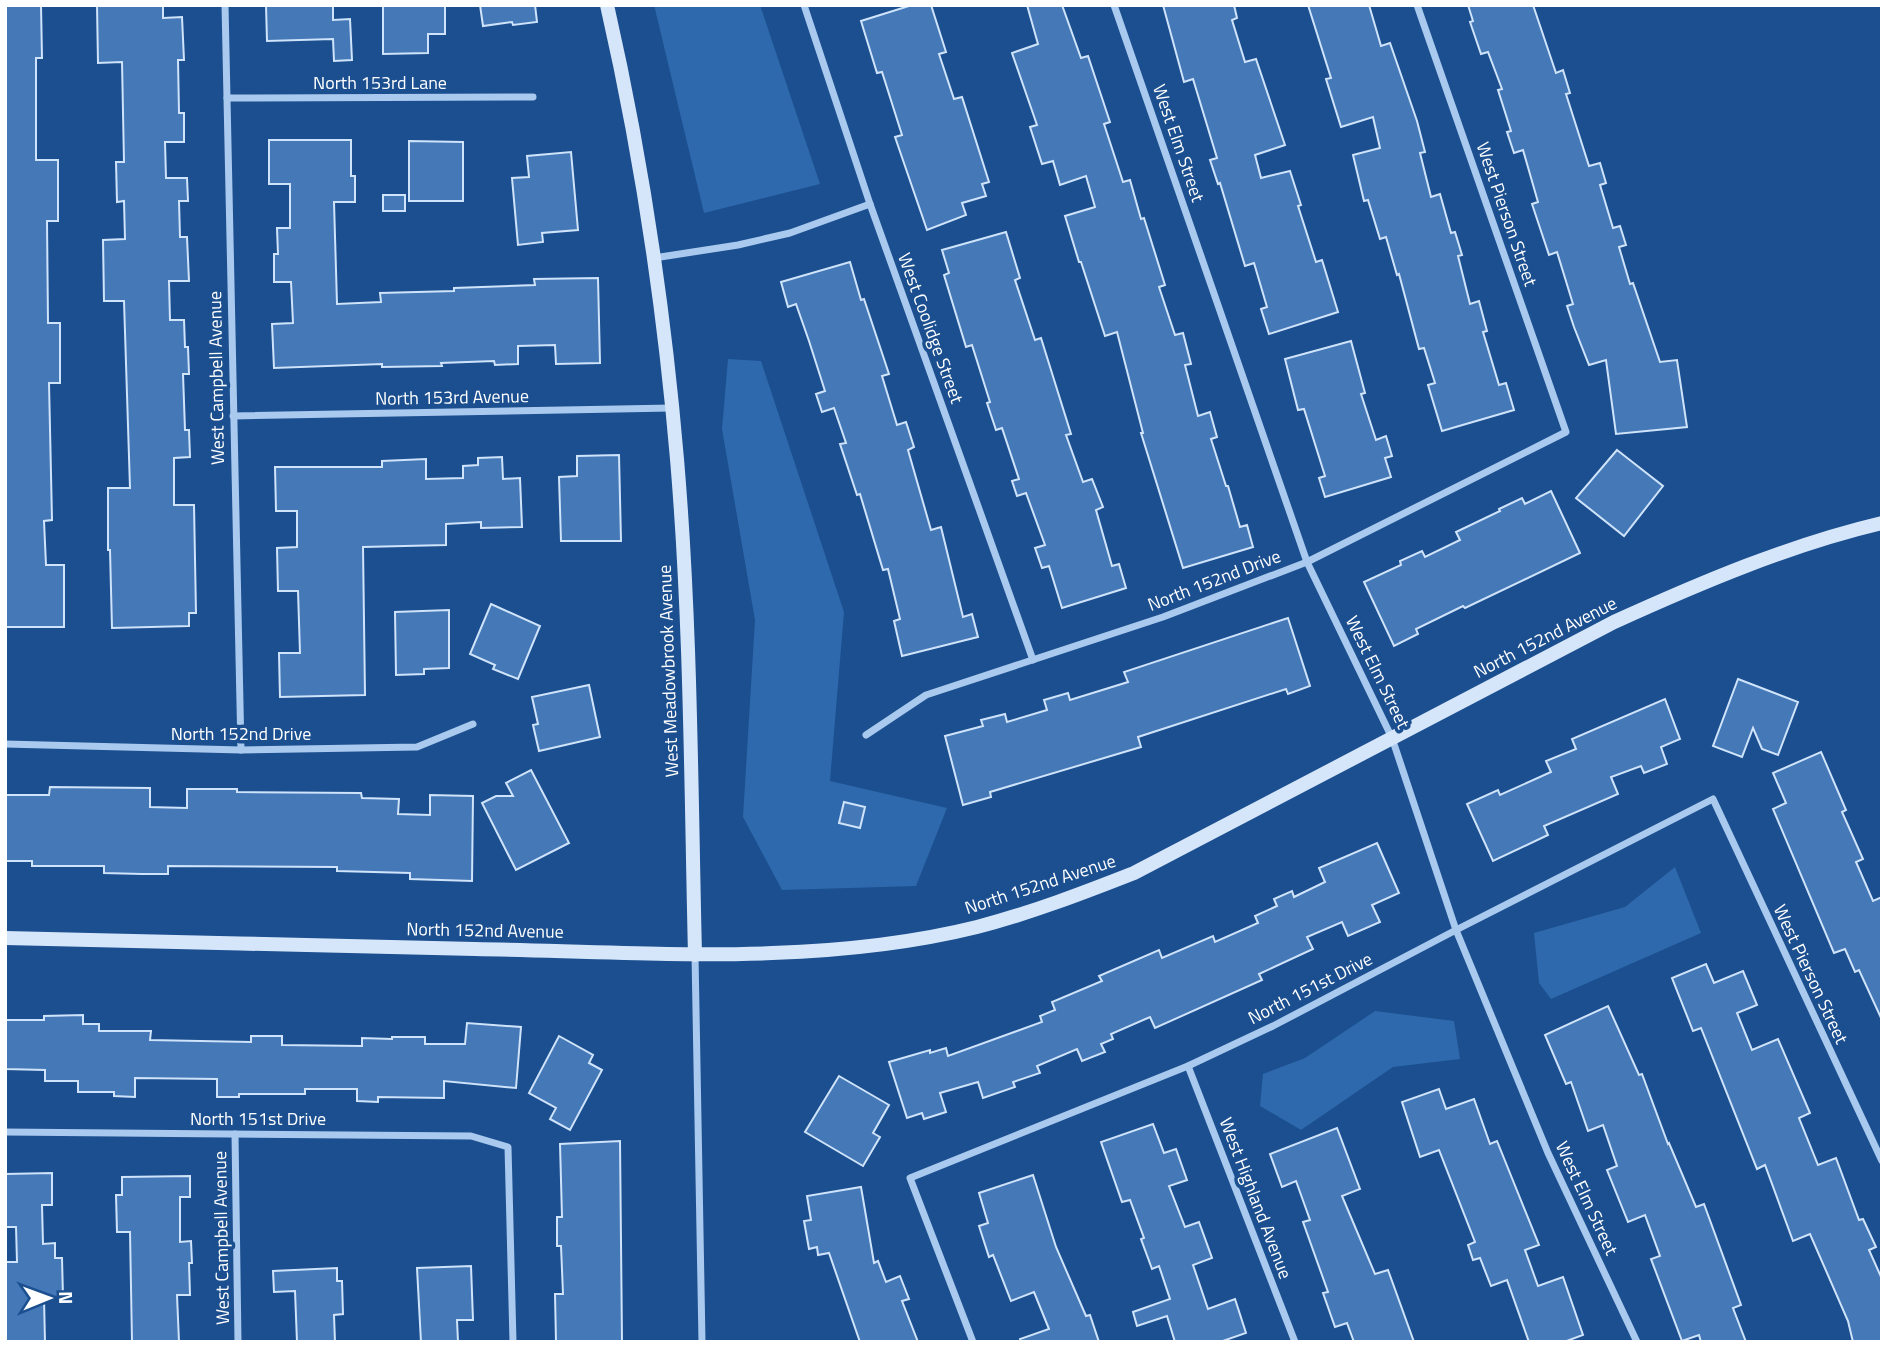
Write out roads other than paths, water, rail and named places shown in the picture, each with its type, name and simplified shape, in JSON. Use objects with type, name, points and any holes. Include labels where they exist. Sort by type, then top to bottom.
[{"type":"street","name":"West Campbell Avenue","points":[[225,5],[241,750]]},
{"type":"street","name":"West Meadowbrook Avenue","points":[[607,5],[632,130],[653,258],[672,408],[688,641],[702,1342]]},
{"type":"street","name":"West Coolidge Street","points":[[804,5],[870,204],[1033,660]]},
{"type":"street","name":"West Elm Street","points":[[1114,5],[1307,562],[1392,738],[1456,930],[1548,1153],[1637,1342]]},
{"type":"street","name":"West Pierson Street","points":[[1417,5],[1566,432]]},
{"type":"street","name":"North 153rd Lane","points":[[227,97],[533,97]]},
{"type":"street","points":[[653,258],[737,245],[790,233],[870,204]]},
{"type":"street","name":"North 153rd Avenue","points":[[233,416],[672,408]]},
{"type":"street","name":"North 152nd Drive","points":[[866,734],[926,695],[1163,617],[1307,562],[1566,432]]},
{"type":"street","name":"North 152nd Avenue","points":[[5,938],[695,955],[818,950],[905,940],[976,927],[1135,873],[1651,605],[1763,559],[1882,523]]},
{"type":"street","name":"North 152nd Drive","points":[[5,744],[241,750],[417,747],[473,724]]},
{"type":"street","name":"West Pierson Street","points":[[1713,799],[1882,1161]]},
{"type":"street","name":"North 151st Drive","points":[[973,1342],[910,1178],[1188,1066],[1273,1026],[1713,799]]},
{"type":"street","name":"West Highland Avenue","points":[[1188,1066],[1295,1342]]},
{"type":"street","name":"North 151st Drive","points":[[5,1132],[471,1136],[508,1147],[513,1342]]},
{"type":"street","name":"West Campbell Avenue","points":[[235,1134],[238,1342]]}]
